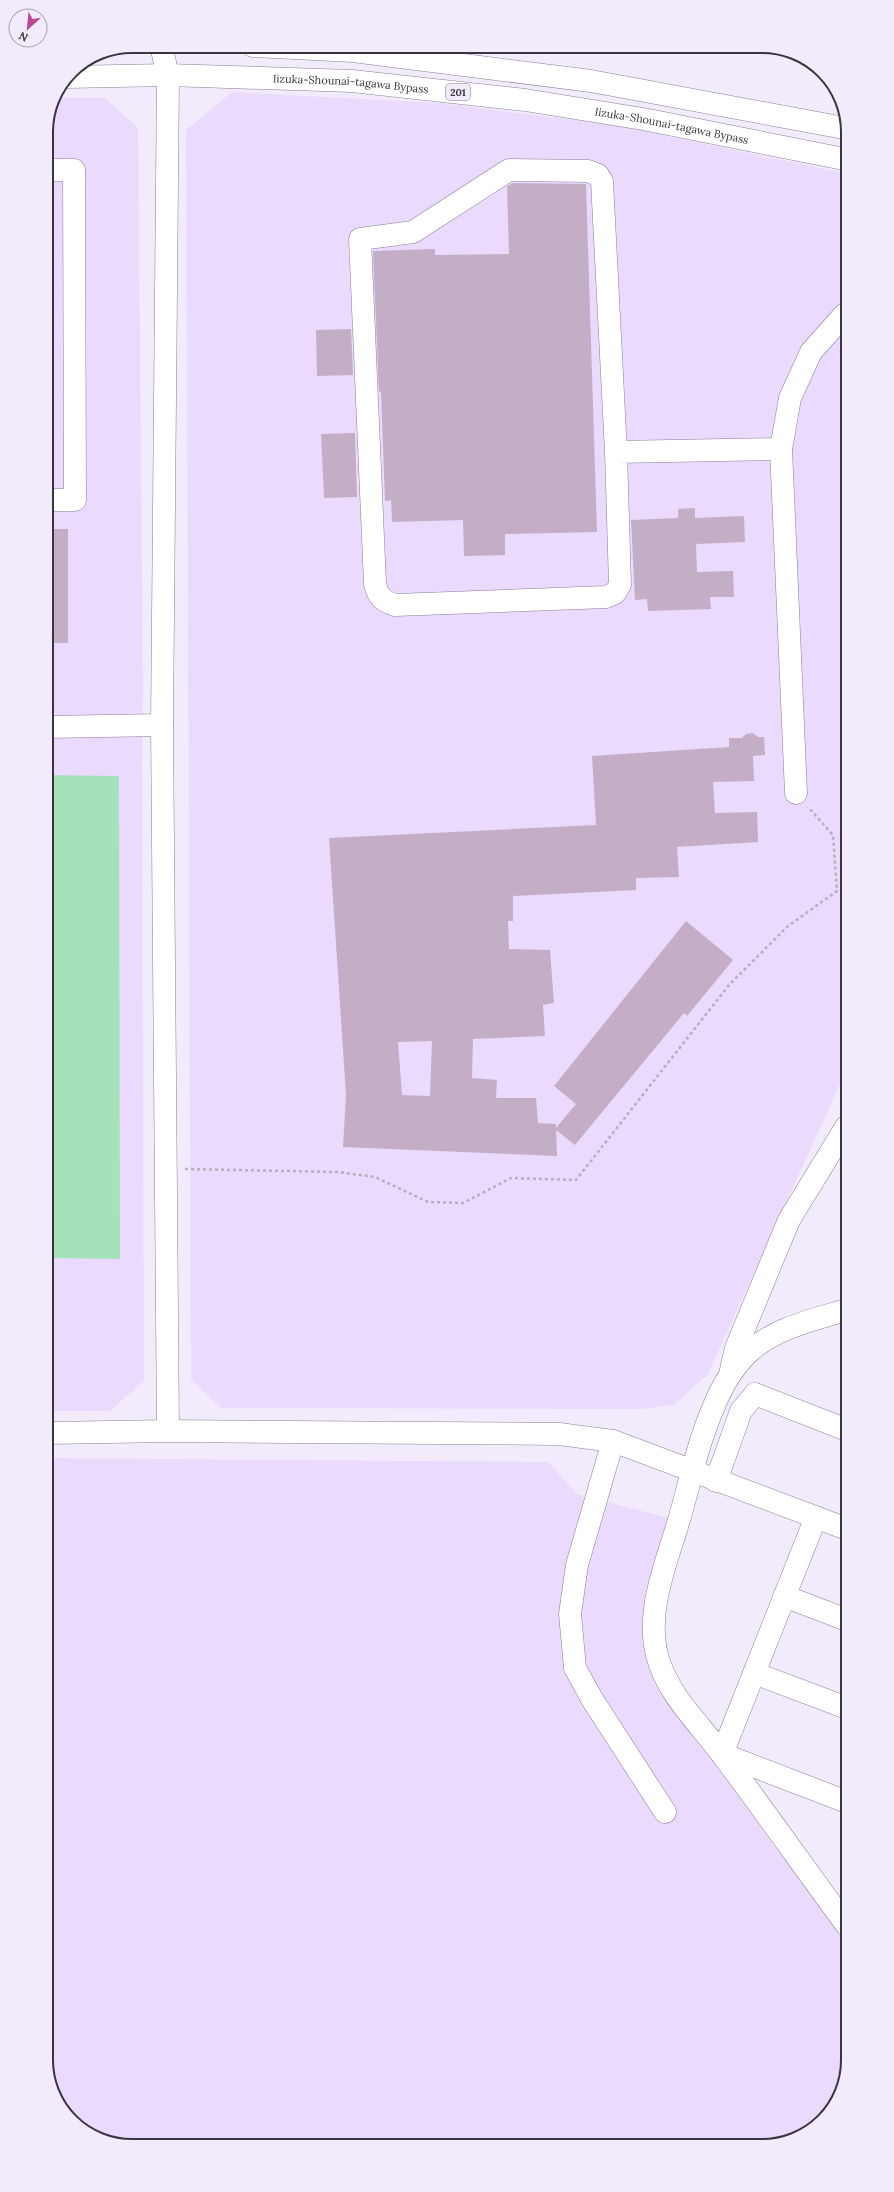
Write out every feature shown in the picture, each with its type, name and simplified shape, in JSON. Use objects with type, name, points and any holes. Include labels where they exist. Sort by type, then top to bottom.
[{"type":"main road","points":[[163,53],[168,75],[162,725],[167,1169],[168,1432]]},
{"type":"main road","points":[[369,53],[591,81],[841,127]]},
{"type":"main road","name":"Iizuka-Shounai-tagawa Bypass","points":[[75,77],[168,75],[352,81],[525,100],[643,119],[841,157]]},
{"type":"main road","points":[[53,170],[74,170],[75,492],[75,500],[53,500]]},
{"type":"main road","points":[[509,170],[588,171],[598,175],[602,181],[603,188],[616,452],[620,585],[616,593],[606,597],[395,605],[384,602],[378,594],[375,584],[360,239],[413,232],[509,170]]},
{"type":"main road","points":[[796,793],[781,449],[790,398],[811,352],[841,318]]},
{"type":"main road","points":[[616,452],[781,449]]},
{"type":"main road","points":[[53,727],[162,725]]},
{"type":"main road","points":[[841,1135],[789,1220],[736,1348],[730,1373],[713,1407],[692,1472],[656,1599],[657,1654],[669,1682],[692,1718],[722,1754],[841,1917]]},
{"type":"main road","points":[[730,1373],[749,1352],[769,1338],[795,1325],[841,1311]]},
{"type":"main road","points":[[716,1481],[741,1411],[755,1394],[841,1428]]},
{"type":"main road","points":[[53,1433],[168,1432],[559,1434],[613,1441],[692,1472],[841,1527]]},
{"type":"main road","points":[[613,1441],[577,1565],[570,1614],[576,1668],[592,1699],[665,1812]]},
{"type":"main road","points":[[722,1754],[816,1517]]},
{"type":"main road","points":[[784,1596],[841,1618]]},
{"type":"main road","points":[[754,1673],[841,1706]]},
{"type":"main road","points":[[722,1754],[841,1800]]},
{"type":"path","points":[[167,1169],[338,1172],[375,1177],[428,1202],[463,1203],[512,1178],[576,1180],[729,985],[788,927],[838,891],[833,835],[796,793]]},
{"type":"shaded area","points":[[232,92],[439,103],[614,125],[841,172],[841,1082],[708,1374],[674,1405],[641,1409],[221,1408],[191,1379],[186,130]]},
{"type":"shaded area","points":[[61,98],[105,98],[138,128],[143,689],[144,1381],[110,1411],[53,1411],[53,127],[56,111]]},
{"type":"shaded area","points":[[53,1458],[548,1462],[577,1494],[668,1518],[645,1593],[645,1651],[654,1680],[841,1937],[841,2065],[839,2076],[837,2086],[825,2108],[806,2126],[788,2135],[762,2139],[127,2139],[106,2135],[97,2131],[84,2123],[69,2108],[57,2086],[53,2065]]},
{"type":"green space","points":[[53,775],[119,776],[120,1259],[53,1258]]},
{"type":"building","points":[[513,183],[586,184],[597,532],[505,534],[505,555],[464,556],[463,520],[392,522],[391,500],[385,501],[381,392],[379,392],[373,251],[435,249],[435,255],[509,254],[507,186]]},
{"type":"building","points":[[351,329],[353,375],[317,376],[316,330]]},
{"type":"building","points":[[355,433],[357,497],[324,498],[321,434]]},
{"type":"building","points":[[695,508],[695,518],[744,516],[745,542],[696,544],[697,572],[733,571],[734,597],[710,597],[711,609],[648,611],[647,599],[635,600],[631,520],[678,518],[678,509]]},
{"type":"building","points":[[53,529],[68,529],[68,643],[53,643]]},
{"type":"building","points":[[753,733],[758,737],[764,737],[765,755],[753,756],[754,781],[713,782],[715,813],[757,812],[758,842],[677,847],[679,877],[636,878],[636,890],[513,896],[513,921],[508,921],[509,949],[550,950],[554,1003],[543,1005],[545,1036],[473,1039],[472,1078],[497,1080],[496,1098],[536,1098],[538,1123],[556,1124],[556,1128],[576,1104],[554,1086],[686,921],[733,960],[687,1016],[684,1013],[575,1145],[556,1130],[557,1156],[343,1147],[346,1095],[329,838],[596,825],[592,756],[729,747],[729,738],[742,738],[746,734]],"holes":[[[432,1041],[430,1096],[402,1095],[398,1042]]]}]
